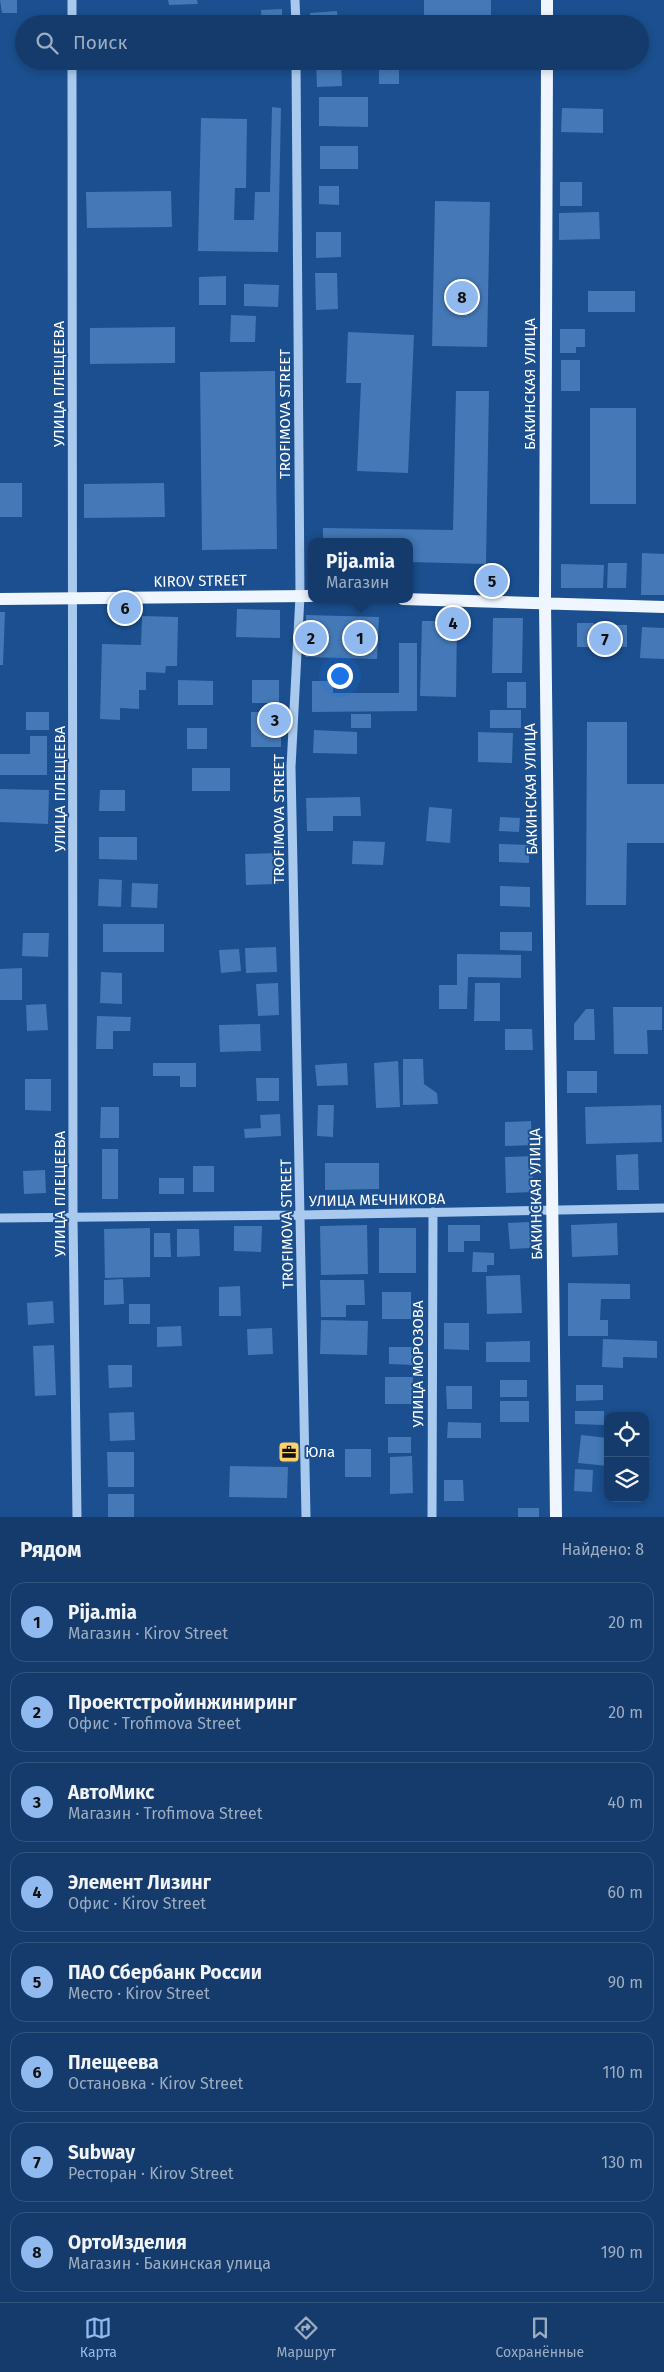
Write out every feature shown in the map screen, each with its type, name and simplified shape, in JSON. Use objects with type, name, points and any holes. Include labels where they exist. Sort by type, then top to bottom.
[{"type":"main road","points":[[547,0],[547,15]]},
{"type":"main road","name":"БАКИНСКАЯ УЛИЦА","points":[[547,70],[545,604],[556,1517]]},
{"type":"main road","name":"KIROV STREET","points":[[0,599],[306,596]]},
{"type":"main road","points":[[413,599],[664,607]]},
{"type":"street","points":[[72,0],[72,15]]},
{"type":"street","points":[[296,0],[296,15]]},
{"type":"street","name":"УЛИЦА ПЛЕЩЕЕВА","points":[[72,70],[74,599],[73,1218],[77,1517]]},
{"type":"street","name":"TROFIMOVA STREET","points":[[296,70],[306,596],[292,767],[296,1082],[301,1215],[306,1517]]},
{"type":"street","name":"УЛИЦА МЕЧНИКОВА","points":[[0,1218],[301,1215],[664,1208]]},
{"type":"street","name":"УЛИЦА МОРОЗОВА","points":[[432,1517],[433,1212]]},
{"type":"building","points":[[0,0],[17,0],[17,13],[2,13]]},
{"type":"building","points":[[168,0],[197,0],[198,4],[169,5]]},
{"type":"building","points":[[424,0],[491,0],[491,15],[424,15]]},
{"type":"building","points":[[282,9],[282,15],[261,15],[261,10]]},
{"type":"building","points":[[337,11],[337,15],[310,15],[310,13]]},
{"type":"building","points":[[316,70],[341,70],[342,86],[317,87]]},
{"type":"building","points":[[379,70],[399,70],[399,84],[379,84]]},
{"type":"building","points":[[319,97],[368,97],[368,127],[319,126]]},
{"type":"building","points":[[272,107],[281,108],[278,252],[198,251],[201,118],[247,119],[246,188],[235,188],[234,220],[254,220],[255,192],[270,192]]},
{"type":"building","points":[[562,108],[603,109],[603,133],[561,132]]},
{"type":"building","points":[[320,146],[358,146],[358,169],[320,169]]},
{"type":"building","points":[[560,182],[582,182],[582,206],[560,206]]},
{"type":"building","points":[[319,186],[339,186],[339,205],[319,204]]},
{"type":"building","points":[[171,191],[172,227],[87,228],[86,192]]},
{"type":"building","points":[[435,201],[490,202],[487,347],[432,346]]},
{"type":"building","points":[[599,212],[600,239],[559,240],[559,213]]},
{"type":"building","points":[[316,232],[341,232],[341,257],[316,258]]},
{"type":"building","points":[[315,273],[337,273],[338,309],[316,310]]},
{"type":"building","points":[[226,276],[226,305],[199,305],[199,277]]},
{"type":"building","points":[[244,284],[279,285],[278,307],[244,306]]},
{"type":"building","points":[[588,291],[635,291],[635,312],[588,312]]},
{"type":"building","points":[[231,315],[256,316],[255,342],[230,342]]},
{"type":"building","points":[[175,327],[175,363],[90,364],[90,328]]},
{"type":"building","points":[[560,329],[585,329],[585,347],[576,347],[576,353],[560,353]]},
{"type":"building","points":[[348,332],[414,335],[408,473],[357,471],[361,383],[346,383]]},
{"type":"building","points":[[561,360],[580,360],[580,391],[561,391]]},
{"type":"building","points":[[275,371],[277,549],[202,550],[200,372]]},
{"type":"building","points":[[456,391],[489,391],[486,564],[413,562],[413,538],[323,538],[323,528],[453,530]]},
{"type":"building","points":[[590,408],[636,408],[636,504],[590,504]]},
{"type":"building","points":[[0,483],[22,483],[22,517],[0,517]]},
{"type":"building","points":[[164,483],[165,517],[84,518],[84,484]]},
{"type":"building","points":[[642,553],[664,554],[664,595],[641,595]]},
{"type":"building","points":[[608,563],[627,563],[626,588],[607,588]]},
{"type":"building","points":[[561,564],[604,565],[603,588],[561,588]]},
{"type":"building","points":[[486,574],[499,574],[498,589],[485,588]]},
{"type":"building","points":[[237,609],[280,610],[280,638],[236,637]]},
{"type":"building","points":[[0,612],[5,612],[3,665],[0,665]]},
{"type":"building","points":[[306,615],[379,617],[377,659],[305,657]]},
{"type":"building","points":[[142,616],[178,617],[177,666],[166,666],[165,673],[146,672],[146,690],[139,690],[139,709],[120,708],[120,720],[100,719],[102,644],[141,645]]},
{"type":"building","points":[[493,618],[523,618],[522,673],[492,673]]},
{"type":"building","points":[[422,621],[457,621],[456,697],[420,696]]},
{"type":"building","points":[[577,623],[594,623],[594,634],[611,634],[611,625],[627,625],[627,647],[577,647]]},
{"type":"building","points":[[642,627],[664,628],[664,659],[640,658]]},
{"type":"building","points":[[399,643],[417,643],[417,711],[312,712],[312,681],[333,681],[333,693],[399,693]]},
{"type":"building","points":[[178,680],[213,681],[213,705],[178,705]]},
{"type":"building","points":[[252,680],[279,680],[279,703],[252,703]]},
{"type":"building","points":[[507,682],[526,682],[526,708],[507,708]]},
{"type":"building","points":[[490,710],[521,710],[521,728],[490,728]]},
{"type":"building","points":[[26,712],[49,712],[49,730],[26,730]]},
{"type":"building","points":[[251,712],[281,712],[281,747],[251,747]]},
{"type":"building","points":[[351,714],[371,714],[371,728],[351,728]]},
{"type":"building","points":[[587,722],[627,722],[627,784],[664,784],[664,843],[627,843],[626,905],[586,905]]},
{"type":"building","points":[[187,728],[207,728],[207,749],[187,749]]},
{"type":"building","points":[[314,730],[357,732],[357,754],[313,753]]},
{"type":"building","points":[[478,732],[513,733],[512,763],[478,762]]},
{"type":"building","points":[[30,736],[47,736],[47,775],[0,775],[0,754],[30,754]]},
{"type":"building","points":[[192,768],[230,768],[230,791],[192,791]]},
{"type":"building","points":[[0,789],[49,790],[48,824],[0,822]]},
{"type":"building","points":[[100,790],[125,790],[125,811],[99,811]]},
{"type":"building","points":[[360,797],[361,816],[333,816],[333,831],[307,831],[306,798]]},
{"type":"building","points":[[429,807],[452,809],[450,843],[426,841]]},
{"type":"building","points":[[500,817],[520,818],[519,832],[499,831]]},
{"type":"building","points":[[99,837],[137,837],[137,860],[99,859]]},
{"type":"building","points":[[353,841],[385,842],[383,865],[352,864]]},
{"type":"building","points":[[499,844],[529,845],[529,863],[499,862]]},
{"type":"building","points":[[277,853],[278,884],[246,885],[245,854]]},
{"type":"building","points":[[99,879],[122,880],[121,907],[98,906]]},
{"type":"building","points":[[132,883],[158,884],[157,908],[131,907]]},
{"type":"building","points":[[500,886],[530,887],[530,907],[500,906]]},
{"type":"building","points":[[103,924],[164,924],[164,952],[103,952]]},
{"type":"building","points":[[500,932],[532,932],[532,951],[500,950]]},
{"type":"building","points":[[23,933],[49,933],[48,957],[22,956]]},
{"type":"building","points":[[276,947],[277,972],[246,973],[245,948]]},
{"type":"building","points":[[239,949],[241,971],[221,973],[219,950]]},
{"type":"building","points":[[457,954],[521,955],[521,978],[468,977],[467,1009],[439,1009],[439,985],[457,985]]},
{"type":"building","points":[[22,968],[22,1000],[0,1000],[0,969]]},
{"type":"building","points":[[101,972],[122,973],[122,1004],[100,1003]]},
{"type":"building","points":[[278,983],[279,1015],[258,1016],[256,984]]},
{"type":"building","points":[[475,983],[500,983],[500,1021],[474,1021]]},
{"type":"building","points":[[46,1004],[48,1030],[27,1031],[26,1005]]},
{"type":"building","points":[[613,1007],[662,1007],[662,1030],[647,1030],[648,1054],[614,1054]]},
{"type":"building","points":[[586,1009],[594,1009],[595,1040],[574,1040],[574,1024]]},
{"type":"building","points":[[97,1016],[131,1017],[130,1031],[113,1031],[113,1049],[96,1049]]},
{"type":"building","points":[[260,1024],[261,1051],[220,1052],[219,1025]]},
{"type":"building","points":[[505,1029],[532,1029],[533,1050],[505,1050]]},
{"type":"building","points":[[403,1059],[423,1059],[424,1084],[437,1093],[438,1104],[403,1105]]},
{"type":"building","points":[[398,1061],[400,1107],[376,1108],[374,1063]]},
{"type":"building","points":[[153,1063],[196,1063],[196,1087],[180,1087],[180,1076],[153,1076]]},
{"type":"building","points":[[347,1063],[348,1085],[317,1086],[315,1065]]},
{"type":"building","points":[[567,1071],[597,1071],[597,1093],[567,1093]]},
{"type":"building","points":[[256,1078],[279,1078],[279,1101],[257,1101]]},
{"type":"building","points":[[25,1079],[51,1079],[51,1111],[25,1110]]},
{"type":"building","points":[[318,1105],[334,1105],[333,1137],[317,1136]]},
{"type":"building","points":[[661,1105],[662,1142],[586,1144],[585,1107]]},
{"type":"building","points":[[101,1107],[119,1107],[119,1138],[100,1138]]},
{"type":"building","points":[[280,1114],[281,1136],[245,1138],[244,1129],[261,1128],[260,1115]]},
{"type":"building","points":[[531,1121],[532,1145],[505,1146],[505,1122]]},
{"type":"building","points":[[102,1149],[118,1149],[118,1199],[102,1199]]},
{"type":"building","points":[[638,1154],[639,1190],[617,1190],[616,1155]]},
{"type":"building","points":[[532,1156],[533,1192],[506,1193],[505,1157]]},
{"type":"building","points":[[325,1163],[379,1163],[379,1189],[325,1190]]},
{"type":"building","points":[[193,1166],[214,1166],[214,1192],[193,1192]]},
{"type":"building","points":[[45,1170],[46,1193],[24,1194],[23,1171]]},
{"type":"building","points":[[159,1178],[184,1178],[184,1194],[159,1194]]},
{"type":"building","points":[[529,1222],[531,1248],[510,1249],[508,1223]]},
{"type":"building","points":[[617,1223],[618,1255],[572,1257],[571,1225]]},
{"type":"building","points":[[367,1225],[368,1274],[321,1275],[320,1226]]},
{"type":"building","points":[[448,1225],[480,1225],[480,1241],[464,1241],[464,1252],[448,1252]]},
{"type":"building","points":[[234,1226],[262,1226],[261,1252],[234,1251]]},
{"type":"building","points":[[150,1228],[150,1277],[105,1278],[104,1229]]},
{"type":"building","points":[[379,1228],[416,1228],[416,1273],[379,1273]]},
{"type":"building","points":[[177,1229],[199,1229],[200,1256],[177,1257]]},
{"type":"building","points":[[154,1233],[170,1233],[171,1257],[154,1257]]},
{"type":"building","points":[[473,1252],[494,1253],[494,1265],[487,1265],[487,1272],[472,1272]]},
{"type":"building","points":[[520,1275],[522,1313],[487,1314],[486,1276]]},
{"type":"building","points":[[123,1279],[124,1304],[104,1305],[104,1280]]},
{"type":"building","points":[[320,1280],[364,1280],[365,1305],[346,1305],[346,1317],[321,1317]]},
{"type":"building","points":[[568,1283],[630,1284],[630,1299],[601,1299],[600,1320],[608,1320],[608,1336],[568,1336]]},
{"type":"building","points":[[240,1286],[241,1316],[219,1316],[219,1287]]},
{"type":"building","points":[[382,1292],[411,1292],[411,1319],[382,1319]]},
{"type":"building","points":[[53,1301],[54,1323],[28,1325],[27,1303]]},
{"type":"building","points":[[129,1304],[150,1304],[150,1324],[129,1324]]},
{"type":"building","points":[[321,1320],[368,1321],[367,1355],[320,1354]]},
{"type":"building","points":[[444,1323],[469,1323],[469,1350],[444,1349]]},
{"type":"building","points":[[181,1326],[182,1346],[157,1347],[157,1327]]},
{"type":"building","points":[[272,1328],[273,1354],[248,1355],[247,1329]]},
{"type":"building","points":[[603,1339],[657,1341],[657,1358],[623,1357],[623,1368],[602,1367]]},
{"type":"building","points":[[530,1341],[530,1362],[486,1362],[486,1342]]},
{"type":"building","points":[[54,1345],[56,1395],[35,1396],[33,1346]]},
{"type":"building","points":[[389,1347],[414,1347],[414,1365],[389,1364]]},
{"type":"building","points":[[108,1365],[132,1365],[132,1387],[109,1388]]},
{"type":"building","points":[[385,1377],[413,1377],[412,1404],[385,1404]]},
{"type":"building","points":[[500,1380],[527,1380],[527,1397],[500,1397]]},
{"type":"building","points":[[576,1385],[603,1385],[603,1400],[576,1401]]},
{"type":"building","points":[[446,1386],[472,1386],[472,1409],[447,1409]]},
{"type":"building","points":[[500,1401],[529,1401],[529,1422],[500,1422]]},
{"type":"building","points":[[575,1411],[604,1411],[604,1425],[575,1424]]},
{"type":"building","points":[[134,1412],[135,1440],[110,1441],[109,1413]]},
{"type":"building","points":[[448,1422],[481,1423],[481,1438],[447,1438]]},
{"type":"building","points":[[581,1435],[604,1438],[604,1466],[578,1463]]},
{"type":"building","points":[[388,1437],[411,1437],[411,1453],[388,1453]]},
{"type":"building","points":[[345,1449],[371,1449],[371,1477],[345,1477]]},
{"type":"building","points":[[107,1452],[134,1452],[134,1487],[108,1487]]},
{"type":"building","points":[[412,1456],[413,1493],[390,1494],[390,1457]]},
{"type":"building","points":[[230,1466],[288,1467],[287,1498],[229,1497]]},
{"type":"building","points":[[575,1469],[593,1470],[592,1492],[574,1491]]},
{"type":"building","points":[[444,1480],[463,1480],[464,1501],[444,1501]]},
{"type":"building","points":[[108,1494],[134,1494],[134,1517],[108,1517]]},
{"type":"building","points":[[518,1508],[539,1508],[539,1517],[518,1517]]},
{"type":"place","name":"ОртоИзделия","points":[[462,297]]},
{"type":"place","name":"ПАО Сбербанк России","points":[[492,581]]},
{"type":"place","name":"Плещеева","points":[[125,608]]},
{"type":"place","name":"Элемент Лизинг","points":[[453,623]]},
{"type":"place","name":"Проектстройинжиниринг","points":[[311,638]]},
{"type":"place","name":"Pija.mia","points":[[360,638]]},
{"type":"place","name":"Subway","points":[[605,639]]},
{"type":"place","name":"АвтоМикс","points":[[275,720]]},
{"type":"place","name":"Юла","points":[[289,1452]]}]
